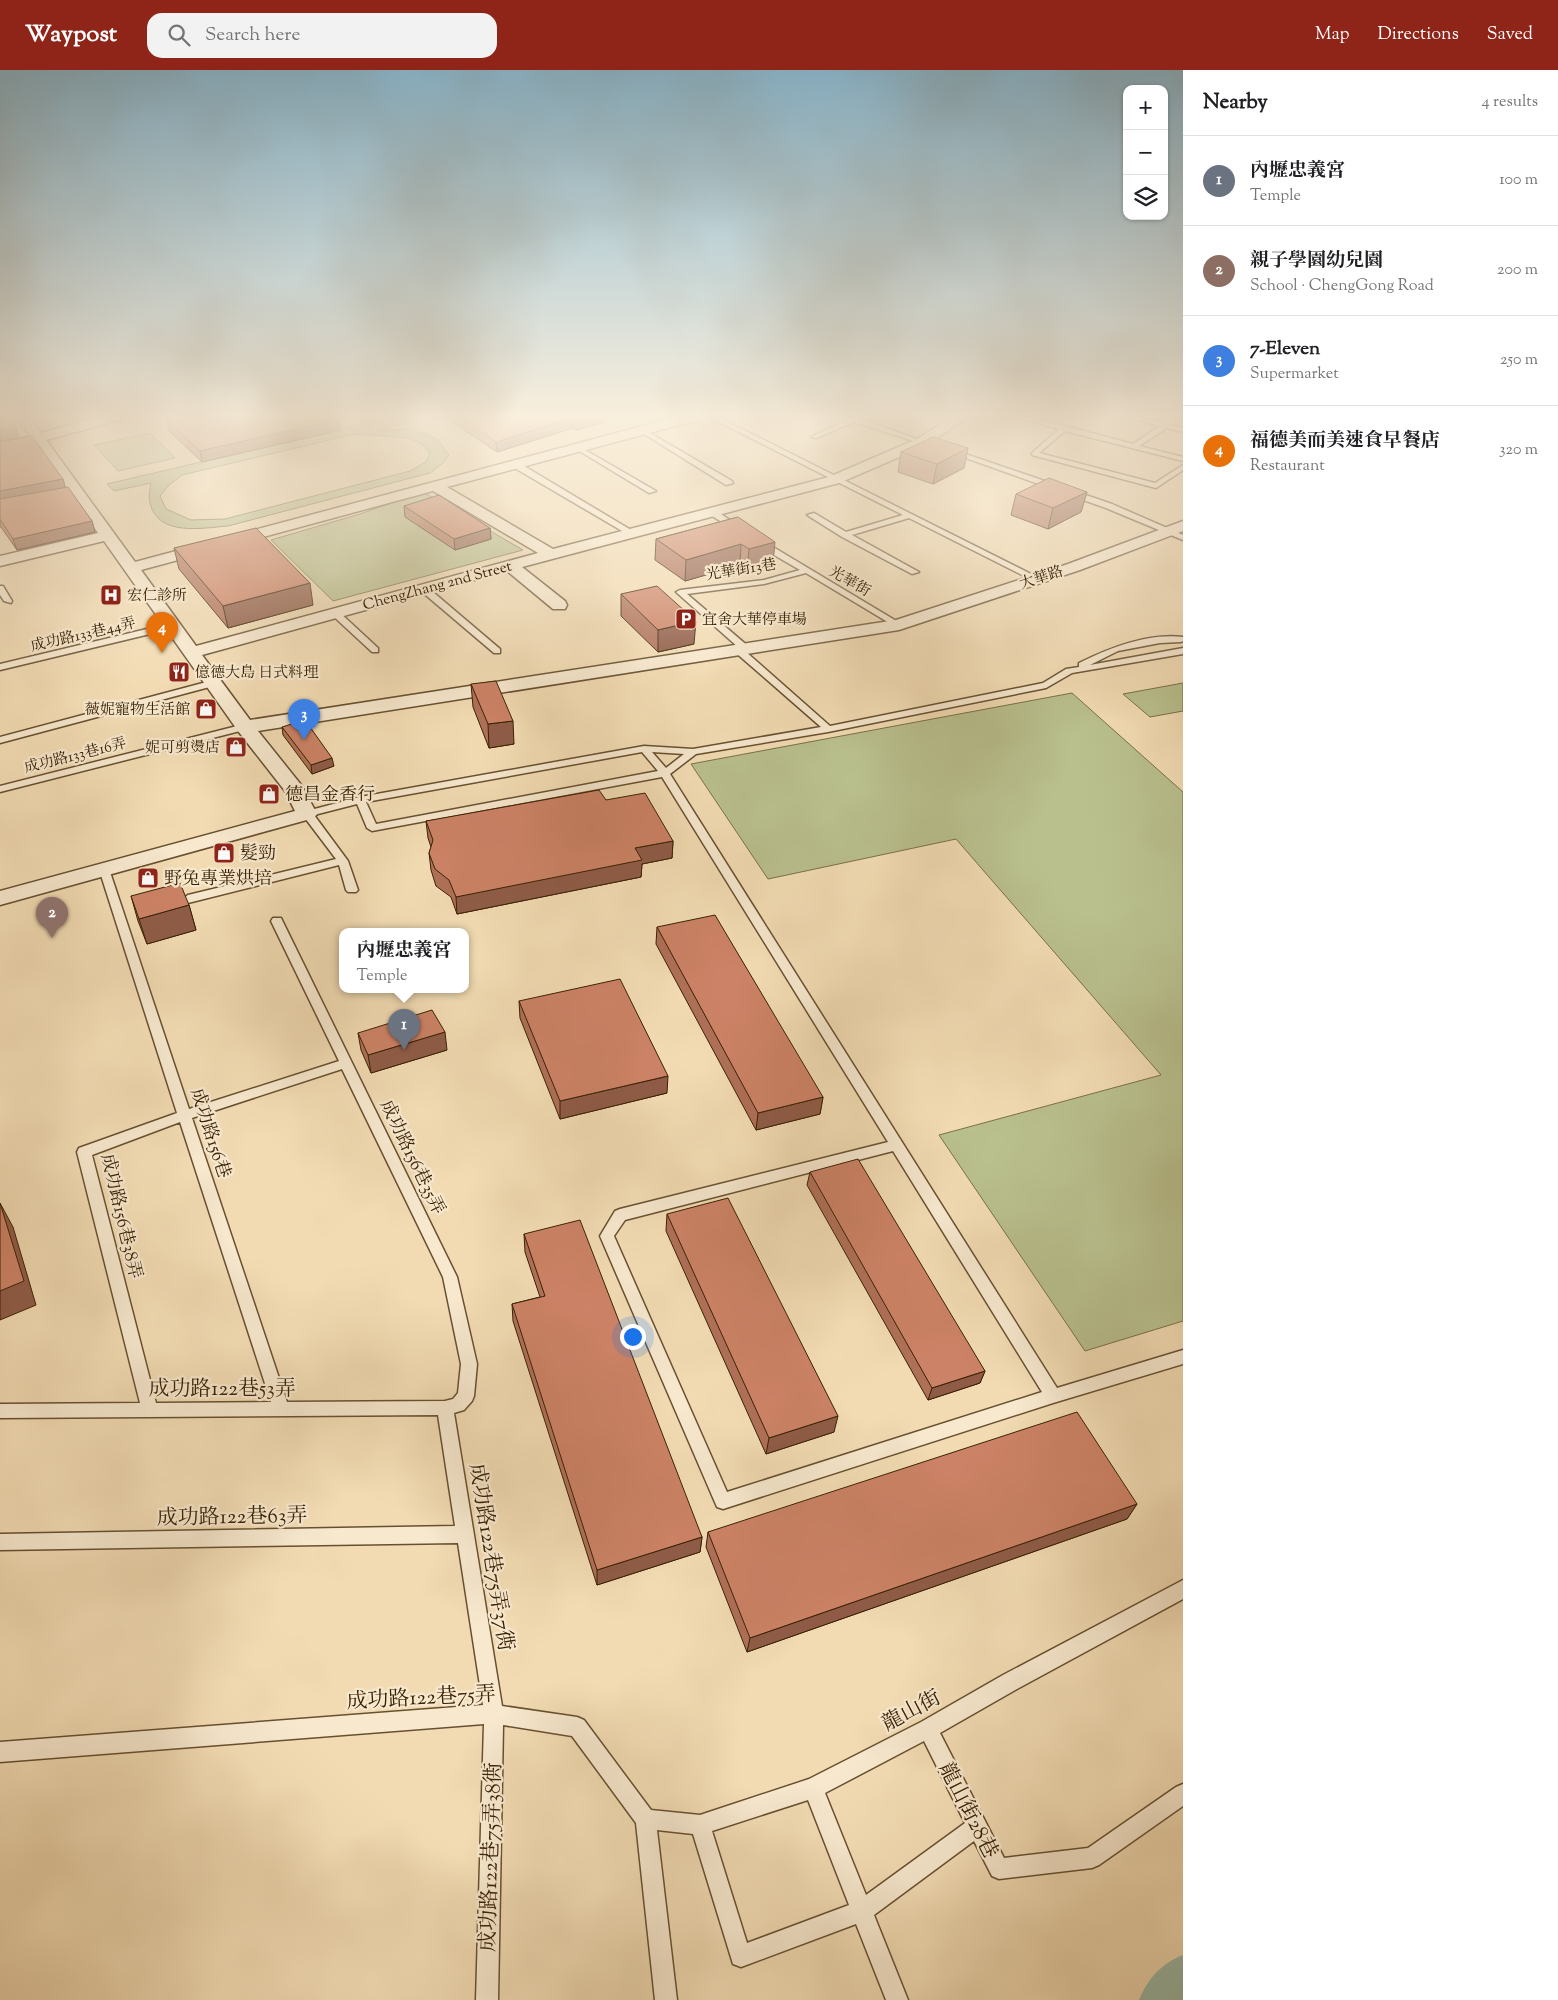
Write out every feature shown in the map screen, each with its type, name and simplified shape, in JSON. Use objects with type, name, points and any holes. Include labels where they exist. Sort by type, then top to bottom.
[{"type":"street","points":[[0,898],[307,814],[295,790],[245,727],[107,536],[83,507]]},
{"type":"street","points":[[130,568],[360,507]]},
{"type":"street","points":[[470,507],[551,554]]},
{"type":"street","name":"ChengZhang 2nd Street","points":[[192,652],[731,507]]},
{"type":"street","name":"大華路","points":[[245,727],[899,625],[1074,566],[1183,526]]},
{"type":"street","points":[[0,561],[107,536]]},
{"type":"street","points":[[510,565],[559,605]]},
{"type":"lane","points":[[588,507],[632,533]]},
{"type":"lane","points":[[890,507],[1035,578]]},
{"type":"lane","points":[[1111,507],[1183,538]]},
{"type":"lane","name":"光華街","points":[[712,512],[805,571],[899,625]]},
{"type":"lane","points":[[811,515],[915,572]]},
{"type":"lane","points":[[845,535],[908,516]]},
{"type":"lane","name":"光華街13巷","points":[[742,649],[680,592],[764,582],[805,571]]},
{"type":"lane","points":[[0,588],[8,602]]},
{"type":"lane","points":[[424,589],[497,651]]},
{"type":"lane","points":[[336,613],[375,650]]},
{"type":"lane","name":"成功路133巷44弄","points":[[0,668],[172,626]]},
{"type":"lane","points":[[352,890],[343,861],[307,814],[360,800],[644,749],[693,752],[828,729],[1046,685],[1069,671],[1115,649],[1160,640],[1181,639]]},
{"type":"lane","points":[[742,649],[828,729]]},
{"type":"lane","points":[[1069,671],[1182,652]]},
{"type":"lane","points":[[0,740],[214,683]]},
{"type":"lane","name":"成功路133巷16弄","points":[[0,789],[245,727]]},
{"type":"lane","points":[[644,749],[665,773],[1053,1396]]},
{"type":"lane","points":[[360,800],[372,828],[665,773],[693,752]]},
{"type":"lane","points":[[188,900],[343,861]]},
{"type":"lane","name":"成功路156巷","points":[[104,869],[281,1409]]},
{"type":"lane","name":"成功路156巷35弄","points":[[277,921],[450,1277],[469,1364],[466,1396],[458,1405],[445,1408]]},
{"type":"lane","name":"成功路156巷38弄","points":[[150,1410],[84,1152],[185,1115],[346,1063]]},
{"type":"lane","points":[[897,1146],[620,1215],[608,1236],[723,1501],[1053,1396],[1183,1357]]},
{"type":"lane","name":"成功路122巷53弄","points":[[0,1410],[445,1408]]},
{"type":"lane","name":"成功路122巷75弄37衖","points":[[445,1408],[494,1714]]},
{"type":"lane","name":"成功路122巷63弄","points":[[0,1542],[465,1534]]},
{"type":"lane","name":"龍山街","points":[[646,1819],[700,1825],[813,1788],[928,1729],[1010,1682],[1183,1589]]},
{"type":"lane","name":"成功路122巷75弄","points":[[0,1752],[494,1714],[577,1727],[646,1819]]},
{"type":"lane","name":"成功路122巷75弄38衖","points":[[487,2000],[494,1714]]},
{"type":"lane","name":"龍山街28巷","points":[[928,1729],[999,1868],[1092,1858],[1183,1794]]},
{"type":"lane","points":[[813,1788],[897,2000]]},
{"type":"lane","points":[[646,1819],[666,2000]]},
{"type":"lane","points":[[700,1825],[741,1956],[862,1911],[977,1827]]},
{"type":"green space","points":[[152,507],[165,507],[191,520],[225,519],[271,507],[300,507],[228,526],[194,529],[171,526],[155,514]]},
{"type":"green space","points":[[380,507],[449,507],[523,550],[333,601],[271,540]]},
{"type":"green space","points":[[1183,683],[1183,711],[1150,717],[1123,694]]},
{"type":"green space","points":[[1072,693],[1183,792],[1183,1321],[1085,1351],[939,1135],[1161,1075],[956,839],[768,879],[691,764]]},
{"type":"building","points":[[0,507],[82,507],[92,521],[13,539],[0,519]]},
{"type":"building","points":[[406,507],[458,507],[490,528],[454,539]]},
{"type":"building","points":[[738,517],[775,542],[749,549],[741,544],[686,560],[656,539]]},
{"type":"building","points":[[256,528],[310,583],[223,606],[174,548]]},
{"type":"building","points":[[657,586],[696,621],[658,630],[621,594]]},
{"type":"building","points":[[496,681],[513,721],[488,724],[471,684]]},
{"type":"building","points":[[305,720],[332,758],[311,765],[282,727]]},
{"type":"building","points":[[599,790],[606,800],[645,793],[673,841],[635,848],[642,860],[456,897],[449,880],[435,869],[429,853],[433,840],[426,821]]},
{"type":"building","points":[[180,883],[189,905],[139,919],[131,896]]},
{"type":"building","points":[[715,915],[823,1097],[758,1113],[657,927]]},
{"type":"building","points":[[620,979],[668,1076],[560,1101],[519,1001]]},
{"type":"building","points":[[432,1010],[445,1032],[368,1055],[358,1033]]},
{"type":"building","points":[[858,1159],[985,1371],[932,1388],[810,1172]]},
{"type":"building","points":[[728,1198],[838,1416],[769,1438],[667,1214]]},
{"type":"building","points":[[0,1203],[24,1281],[0,1291]]},
{"type":"building","points":[[580,1220],[702,1537],[597,1570],[512,1304],[545,1296],[524,1234]]},
{"type":"building","points":[[1077,1412],[1137,1504],[750,1638],[708,1532]]},
{"type":"waterway","points":[[1163,2000],[1183,1979]]},
{"type":"place","name":"宏仁診所","points":[[111,595]]},
{"type":"place","name":"宜舍大華停車場","points":[[686,619]]},
{"type":"place","name":"福德美而美速食早餐店","points":[[162,653]]},
{"type":"place","name":"億德大島 日式料理","points":[[179,672]]},
{"type":"place","name":"薇妮寵物生活館","points":[[206,709]]},
{"type":"place","name":"7-Eleven","points":[[304,740]]},
{"type":"place","name":"妮可剪燙店","points":[[236,747]]},
{"type":"place","name":"德昌金香行","points":[[269,794]]},
{"type":"place","name":"髮勁","points":[[224,853]]},
{"type":"place","name":"野兔專業烘培","points":[[148,878]]},
{"type":"place","name":"親子學園幼兒園","points":[[52,938]]},
{"type":"place","name":"內壢忠義宮","points":[[404,1050]]}]
